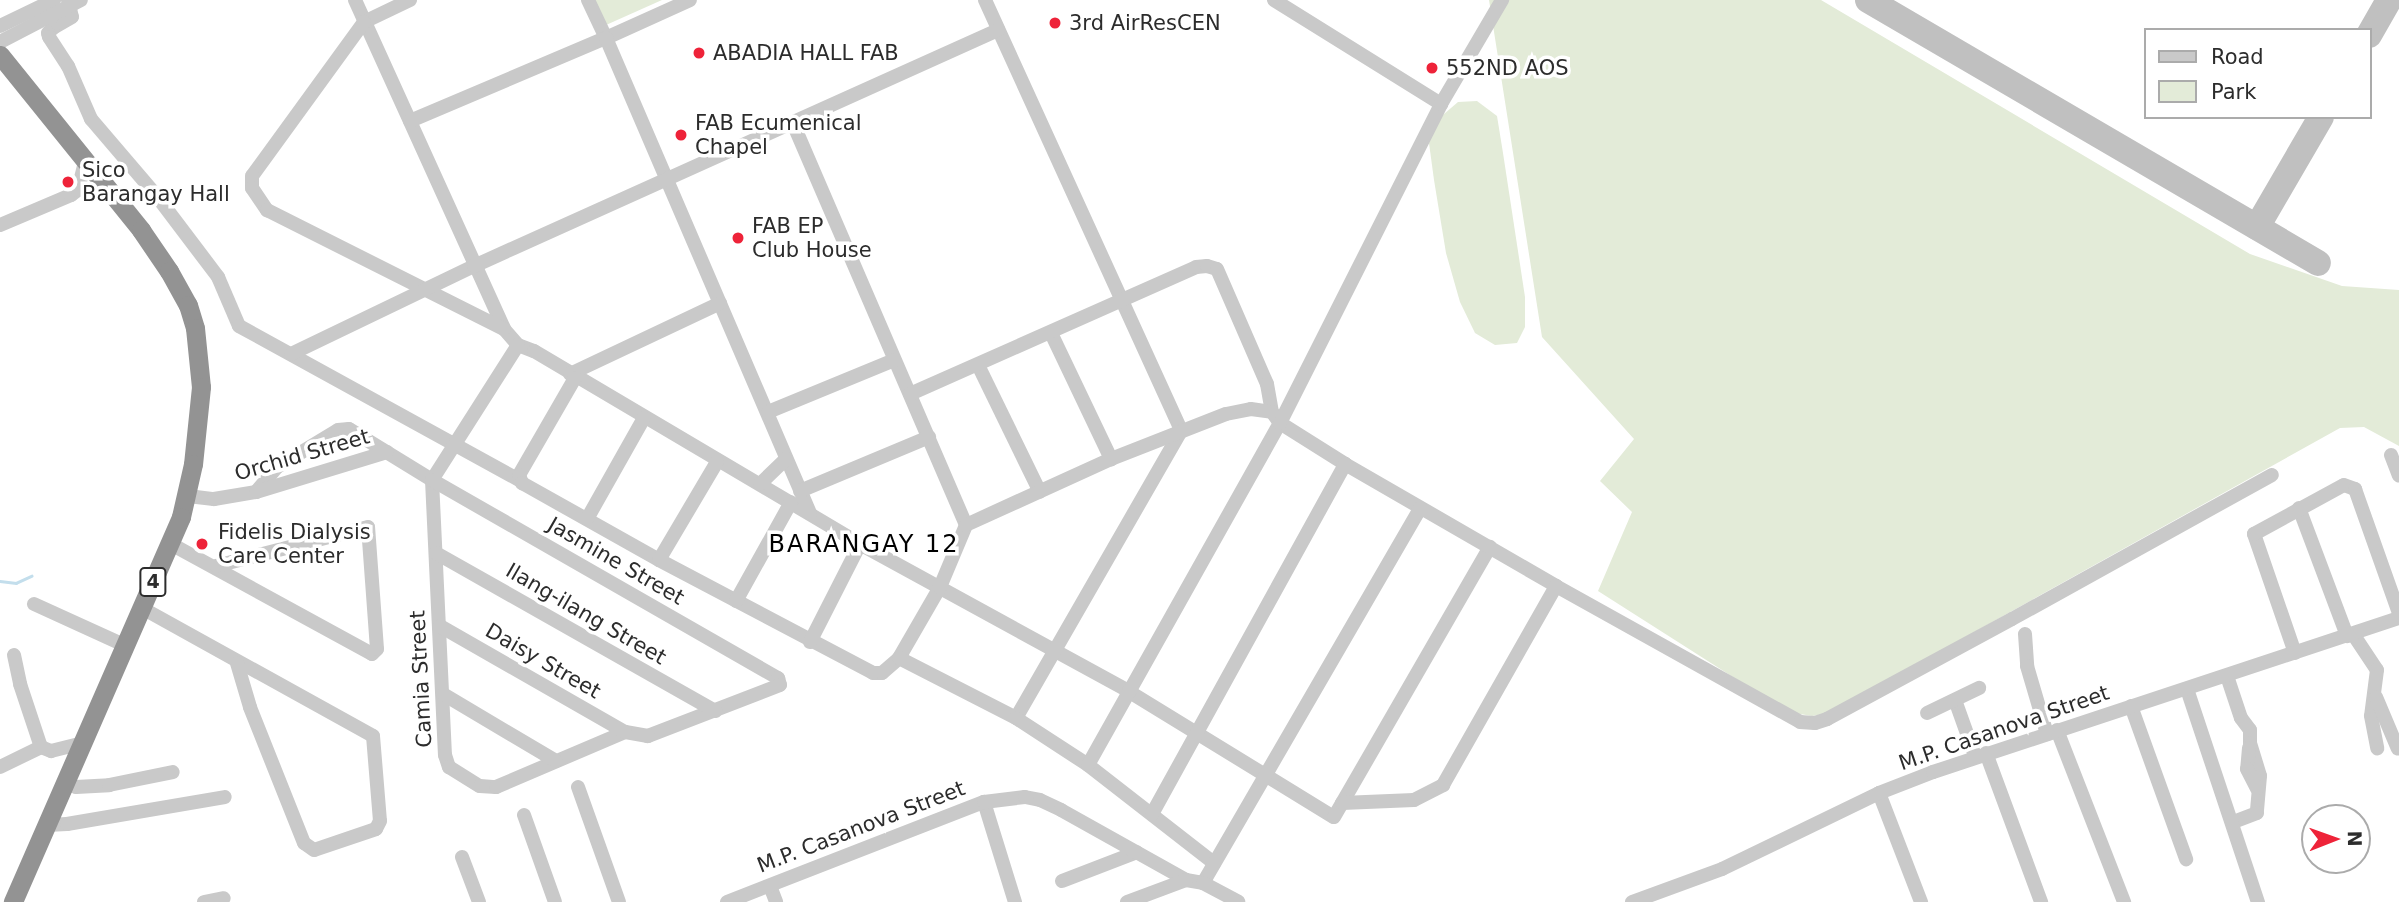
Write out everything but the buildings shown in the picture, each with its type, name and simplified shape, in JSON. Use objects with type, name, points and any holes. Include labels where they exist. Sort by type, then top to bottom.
[{"type":"highway","name":"4","points":[[0,55],[169,271],[188,305],[195,328],[201,387],[188,496],[171,544],[13,902]]},
{"type":"street","points":[[355,0],[503,329]]},
{"type":"street","points":[[410,0],[364,22],[252,176],[252,188],[267,210],[503,329],[519,345],[717,462],[760,484],[796,496]]},
{"type":"street","points":[[588,0],[768,412],[786,459],[796,496],[810,513],[860,544],[1128,691],[1334,817],[1490,547]]},
{"type":"street","points":[[410,121],[690,0]]},
{"type":"street","points":[[985,0],[1181,432]]},
{"type":"street","points":[[1274,0],[1441,104]]},
{"type":"street","points":[[1088,765],[1276,418],[1441,104],[1502,0]]},
{"type":"street","points":[[0,26],[73,2],[72,17],[53,28],[48,33],[49,37],[68,66],[91,118],[156,195],[218,277],[239,326],[659,560],[873,674],[882,673],[899,658],[940,587],[967,525],[1111,459],[1251,409],[1276,418],[1345,464],[1420,508],[1800,722],[1815,723],[1828,719],[2000,626],[2272,475]]},
{"type":"street","points":[[0,42],[44,10]]},
{"type":"street","points":[[291,354],[474,266],[998,30]]},
{"type":"street","points":[[793,124],[967,525]]},
{"type":"street","points":[[0,225],[71,195],[79,187],[85,161]]},
{"type":"street","points":[[910,394],[1123,302],[1196,267],[1217,269],[1267,384],[1276,418]]},
{"type":"street","points":[[519,480],[572,376],[720,303]]},
{"type":"street","points":[[1051,333],[1111,459]]},
{"type":"street","points":[[432,480],[519,345]]},
{"type":"street","points":[[768,412],[894,360]]},
{"type":"street","points":[[978,365],[1040,492]]},
{"type":"street","points":[[587,519],[643,418]]},
{"type":"street","name":"Jasmine Street","points":[[256,492],[277,467],[338,430],[349,429],[432,480],[778,678],[778,688],[715,711]]},
{"type":"street","points":[[1016,718],[1181,432]]},
{"type":"street","points":[[736,601],[796,496],[929,437]]},
{"type":"street","name":"Orchid Street","points":[[188,496],[214,499],[256,492],[387,452]]},
{"type":"street","points":[[2391,455],[2399,476]]},
{"type":"street","points":[[760,484],[786,459]]},
{"type":"street","points":[[659,560],[717,462]]},
{"type":"street","points":[[1152,814],[1345,464]]},
{"type":"street","name":"Camia Street","points":[[432,480],[445,755],[449,767],[458,775],[480,786],[496,787],[625,733]]},
{"type":"street","points":[[2295,653],[2254,534],[2344,485],[2353,486],[2399,616]]},
{"type":"street","points":[[1203,884],[1420,508]]},
{"type":"street","points":[[2299,508],[2350,635],[2376,664],[2375,697],[2371,716],[2377,748]]},
{"type":"street","points":[[171,544],[216,566],[372,654],[377,649],[368,527],[216,566]]},
{"type":"street","points":[[810,642],[860,544]]},
{"type":"street","name":"Ilang-ilang Street","points":[[436,554],[715,711]]},
{"type":"street","points":[[1342,803],[1414,800],[1443,785],[1556,586]]},
{"type":"street","points":[[34,604],[126,646]]},
{"type":"street","points":[[142,608],[373,736],[380,821],[376,829],[314,850],[304,843],[250,707],[237,663]]},
{"type":"street","name":"M.P. Casanova Street","points":[[1632,902],[1722,869],[1879,793],[1980,755],[2188,689],[2399,616]]},
{"type":"street","name":"Daisy Street","points":[[440,626],[625,733]]},
{"type":"street","points":[[2025,634],[2027,666],[2124,902]]},
{"type":"street","points":[[14,655],[20,684],[41,747]]},
{"type":"street","points":[[899,658],[1016,718],[1088,765],[1214,863]]},
{"type":"street","points":[[2227,676],[2241,718],[2250,730],[2247,769],[2257,789],[2258,813],[2233,822]]},
{"type":"street","points":[[1927,713],[1979,688]]},
{"type":"street","points":[[2188,689],[2258,902]]},
{"type":"street","points":[[443,694],[556,761]]},
{"type":"street","points":[[2375,697],[2398,749]]},
{"type":"street","points":[[1955,700],[2041,902]]},
{"type":"street","points":[[2132,706],[2186,859]]},
{"type":"street","points":[[625,733],[648,736],[715,711]]},
{"type":"street","points":[[0,767],[41,747],[51,751],[83,743]]},
{"type":"street","points":[[65,784],[76,787],[108,785],[173,772]]},
{"type":"street","points":[[578,787],[620,902]]},
{"type":"street","points":[[1879,793],[1921,902]]},
{"type":"street","points":[[47,825],[67,824],[225,797]]},
{"type":"street","name":"M.P. Casanova Street","points":[[727,902],[984,802],[1026,797],[1040,800],[1186,880],[1203,884],[1238,902]]},
{"type":"street","points":[[984,802],[1015,902]]},
{"type":"street","points":[[524,815],[555,902]]},
{"type":"street","points":[[1062,881],[1137,852]]},
{"type":"street","points":[[462,856],[479,902]]},
{"type":"street","points":[[1127,902],[1186,880]]},
{"type":"street","points":[[770,886],[776,902]]},
{"type":"street","points":[[204,902],[224,898]]},
{"type":"green space","points":[[595,0],[662,0],[606,25]]},
{"type":"green space","points":[[1489,0],[1821,0],[2250,254],[2342,286],[2399,290],[2399,446],[2364,427],[2340,428],[1829,713],[1812,716],[1788,712],[1598,591],[1632,512],[1600,481],[1634,439],[1542,337]]},
{"type":"green space","points":[[1477,101],[1497,116],[1525,297],[1525,327],[1517,343],[1495,345],[1475,333],[1460,302],[1446,253],[1429,143],[1437,120],[1458,102]]},
{"type":"waterway","points":[[0,581],[16,583],[31,576]]},
{"type":"taxiway","points":[[1868,0],[2318,263]]},
{"type":"taxiway","points":[[2371,32],[2389,0]]},
{"type":"taxiway","points":[[2257,227],[2320,119]]},
{"type":"place","name":"3rd AirResCEN","points":[[1055,23]]},
{"type":"place","name":"ABADIA HALL FAB","points":[[699,53]]},
{"type":"place","name":"552ND AOS","points":[[1432,68]]},
{"type":"place","name":"FAB Ecumenical Chapel","points":[[681,135]]},
{"type":"place","name":"Sico Barangay Hall","points":[[68,182]]},
{"type":"place","name":"FAB EP Club House","points":[[738,238]]},
{"type":"place","name":"Fidelis Dialysis Care Center","points":[[202,544]]},
{"type":"district","name":"BARANGAY 12","points":[[864,545]]}]
